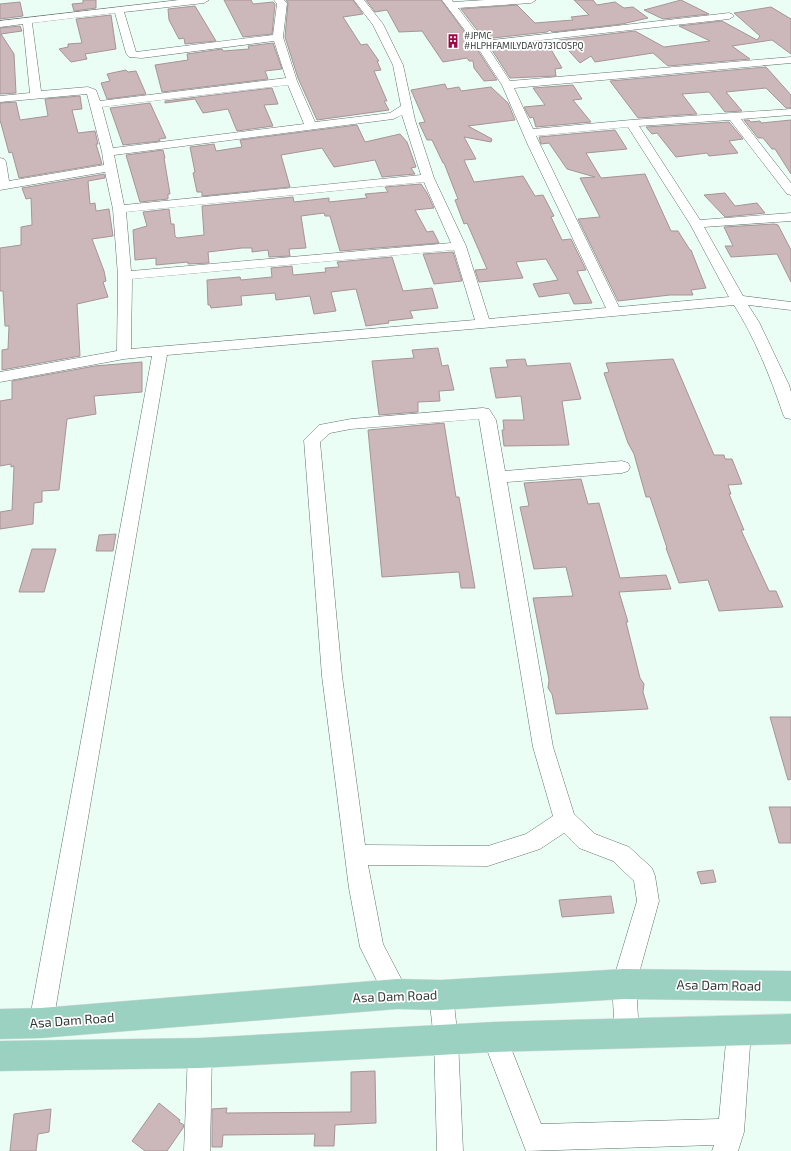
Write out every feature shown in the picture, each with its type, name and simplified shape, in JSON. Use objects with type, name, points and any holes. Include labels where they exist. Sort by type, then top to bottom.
[{"type":"main road","name":"Asa Dam Road","points":[[0,1024],[41,1023],[397,994],[441,995],[624,984],[791,986]]},
{"type":"main road","points":[[0,1056],[200,1053],[494,1037],[791,1029]]},
{"type":"street","points":[[0,24],[204,0]]},
{"type":"street","points":[[279,0],[282,3],[278,37],[292,81],[310,125]]},
{"type":"street","points":[[359,0],[378,24],[398,66],[409,120],[428,178],[459,246],[483,324]]},
{"type":"street","points":[[449,3],[531,0]]},
{"type":"street","points":[[449,3],[480,44],[507,85],[614,311]]},
{"type":"street","points":[[119,11],[131,53],[133,55],[278,37]]},
{"type":"street","points":[[480,44],[729,16]]},
{"type":"street","points":[[27,20],[36,94]]},
{"type":"street","points":[[507,85],[791,60]]},
{"type":"street","points":[[95,105],[292,81]]},
{"type":"street","points":[[0,99],[36,94],[88,90],[92,92],[108,152],[119,209],[125,276],[124,354]]},
{"type":"street","points":[[393,116],[403,110],[407,105]]},
{"type":"street","points":[[529,133],[631,123],[791,112]]},
{"type":"street","points":[[108,152],[310,125],[393,116],[409,120]]},
{"type":"street","points":[[733,116],[791,191]]},
{"type":"street","points":[[631,123],[696,224],[738,300],[752,322],[781,385],[791,414]]},
{"type":"street","points":[[0,162],[2,186],[110,168]]},
{"type":"street","points":[[119,209],[428,178]]},
{"type":"street","points":[[696,224],[791,217]]},
{"type":"street","points":[[125,276],[459,246]]},
{"type":"street","points":[[0,377],[124,354],[483,324],[738,300],[791,306]]},
{"type":"street","points":[[41,1023],[160,351]]},
{"type":"street","points":[[397,994],[372,947],[360,888],[332,676],[312,440],[325,429],[351,424],[483,413],[488,420],[499,477],[543,747],[565,820],[587,841],[620,854],[644,876],[648,901],[624,984],[628,1034]]},
{"type":"street","points":[[499,477],[622,467]]},
{"type":"street","points":[[356,854],[488,856],[532,842],[565,820]]},
{"type":"street","points":[[441,995],[446,1040],[450,1151]]},
{"type":"street","points":[[494,1037],[537,1144],[728,1142],[739,1031]]},
{"type":"street","points":[[197,1151],[200,1053]]},
{"type":"building","points":[[83,0],[96,0],[96,8],[74,11],[72,4],[83,3]]},
{"type":"building","points":[[224,0],[251,0],[253,4],[273,2],[275,4],[272,34],[243,37]]},
{"type":"building","points":[[286,0],[353,0],[363,14],[343,17],[361,45],[367,44],[379,61],[377,61],[381,70],[374,71],[387,101],[384,101],[389,110],[317,120],[298,78],[285,37],[288,3]]},
{"type":"building","points":[[366,0],[441,0],[475,46],[497,80],[484,81],[474,68],[473,61],[469,61],[467,58],[443,62],[422,31],[399,32],[387,10],[375,12]]},
{"type":"building","points":[[574,0],[593,0],[597,5],[615,2],[624,8],[633,7],[648,18],[622,24],[552,32],[550,30],[547,32],[484,39],[461,9],[517,5],[535,23],[573,20],[571,17],[589,15]]},
{"type":"building","points":[[681,0],[709,14],[663,19],[644,10]]},
{"type":"building","points":[[20,2],[23,16],[0,19],[0,4]]},
{"type":"building","points":[[195,6],[216,41],[185,44],[184,38],[179,39],[169,20],[168,9]]},
{"type":"building","points":[[771,7],[791,19],[791,54],[772,40],[732,46],[750,59],[668,66],[653,53],[595,62],[591,56],[580,63],[559,40],[635,31],[664,47],[710,41],[679,26],[722,21],[757,40],[760,36],[734,13]]},
{"type":"building","points":[[111,15],[116,49],[85,54],[87,59],[71,62],[59,49],[68,47],[68,44],[82,43],[76,19]]},
{"type":"building","points":[[20,26],[22,31],[1,34],[14,54],[16,93],[0,94],[0,28]]},
{"type":"building","points":[[546,41],[562,68],[555,69],[556,76],[510,78],[490,47]]},
{"type":"building","points":[[273,43],[282,69],[265,71],[268,79],[162,92],[155,65],[188,60],[187,54],[222,49],[223,51],[249,49],[248,46]]},
{"type":"building","points":[[766,67],[791,95],[791,108],[786,108],[766,88],[726,92],[742,111],[725,112],[709,92],[682,94],[697,114],[638,118],[610,81]]},
{"type":"building","points":[[126,70],[128,72],[136,71],[146,94],[107,99],[101,83],[110,81],[107,74]]},
{"type":"building","points":[[445,84],[447,89],[459,87],[461,91],[491,87],[508,103],[515,120],[468,126],[492,139],[491,142],[464,137],[476,159],[464,160],[474,182],[523,176],[535,196],[543,195],[554,216],[551,217],[562,240],[571,239],[586,270],[577,271],[592,303],[574,304],[569,293],[539,297],[533,284],[558,280],[546,259],[516,262],[523,278],[479,282],[475,270],[487,269],[467,223],[464,224],[455,200],[458,199],[444,163],[432,140],[427,140],[419,123],[425,122],[411,90]]},
{"type":"building","points":[[573,85],[582,99],[573,100],[591,122],[536,127],[533,117],[530,118],[524,107],[545,105],[533,88]]},
{"type":"building","points":[[272,88],[278,104],[264,105],[273,126],[237,131],[228,109],[203,113],[195,99],[165,103],[165,101]]},
{"type":"building","points":[[80,96],[82,109],[72,110],[78,133],[95,131],[98,144],[96,144],[102,164],[19,178],[12,152],[9,153],[0,120],[0,103],[16,102],[20,120],[48,116],[45,99]]},
{"type":"building","points":[[150,103],[166,138],[159,139],[160,141],[123,145],[110,108]]},
{"type":"building","points":[[744,120],[749,120],[751,122],[760,121],[761,123],[791,120],[791,174],[775,149],[772,149],[763,138],[758,138]]},
{"type":"building","points":[[729,122],[743,139],[729,141],[738,153],[709,156],[707,153],[676,157],[657,133],[652,134],[646,127]]},
{"type":"building","points":[[357,125],[365,142],[400,134],[407,142],[416,167],[411,168],[415,174],[382,177],[375,160],[334,167],[322,148],[281,155],[290,187],[202,196],[202,192],[197,192],[190,147],[214,144],[216,151],[242,147],[240,140]]},
{"type":"building","points":[[615,130],[627,149],[586,153],[601,178],[645,174],[671,231],[678,231],[691,250],[706,288],[691,290],[693,295],[670,295],[618,301],[578,219],[600,217],[580,178],[595,177],[567,169],[549,143],[541,144],[539,137]]},
{"type":"building","points":[[163,150],[170,194],[168,194],[168,199],[140,202],[126,155]]},
{"type":"building","points":[[104,174],[105,178],[88,181],[90,204],[95,203],[96,211],[109,209],[113,236],[92,239],[104,271],[106,281],[103,282],[108,297],[77,304],[80,356],[2,370],[2,350],[8,349],[9,326],[5,326],[3,291],[0,291],[0,248],[21,245],[21,227],[32,225],[31,198],[26,199],[22,188]]},
{"type":"building","points":[[421,184],[434,208],[415,210],[427,232],[433,231],[439,243],[340,251],[330,216],[325,216],[324,213],[301,216],[306,248],[289,249],[290,256],[269,257],[268,250],[252,252],[252,248],[242,248],[208,252],[209,263],[188,264],[188,262],[156,265],[156,258],[135,260],[133,230],[147,226],[143,212],[169,209],[171,224],[174,224],[175,236],[177,238],[204,235],[202,206],[293,197],[294,202],[329,198],[329,202],[367,198],[365,194],[388,192],[385,187]]},
{"type":"building","points":[[725,193],[735,206],[757,203],[765,213],[725,217],[704,195]]},
{"type":"building","points":[[778,225],[791,250],[791,282],[777,254],[731,257],[725,246],[733,246],[724,227]]},
{"type":"building","points":[[453,252],[462,281],[434,284],[423,254]]},
{"type":"building","points":[[392,257],[403,291],[432,288],[438,308],[410,311],[413,318],[388,321],[389,323],[366,326],[356,289],[331,292],[336,311],[314,314],[310,296],[276,300],[275,293],[241,296],[242,305],[211,308],[210,305],[208,305],[207,280],[240,277],[241,280],[272,277],[271,268],[292,266],[293,275],[326,272],[325,268],[339,267],[337,262]]},
{"type":"building","points":[[438,348],[442,366],[448,365],[454,390],[439,391],[440,401],[418,402],[418,412],[379,415],[372,361],[414,358],[412,350]]},
{"type":"building","points":[[525,359],[527,366],[570,363],[581,399],[562,401],[569,445],[504,446],[502,430],[504,430],[503,420],[524,420],[521,396],[496,398],[490,368],[508,367],[506,360]]},
{"type":"building","points":[[673,359],[714,455],[724,455],[725,459],[732,459],[742,484],[728,485],[731,494],[729,494],[744,530],[741,530],[769,591],[776,591],[783,607],[719,611],[708,580],[679,583],[650,497],[646,497],[634,454],[628,443],[604,373],[609,372],[606,363]]},
{"type":"building","points":[[142,362],[142,392],[94,396],[96,414],[67,419],[59,490],[42,491],[42,502],[34,503],[33,524],[0,529],[0,512],[12,510],[14,466],[11,467],[11,464],[0,466],[0,401],[12,399],[12,381],[95,366]]},
{"type":"building","points":[[444,423],[456,497],[459,497],[475,588],[461,588],[459,572],[382,577],[368,430]]},
{"type":"building","points":[[581,479],[588,504],[599,503],[620,578],[666,575],[671,589],[619,592],[628,622],[626,622],[640,678],[644,684],[643,692],[648,709],[556,714],[552,694],[548,688],[549,680],[533,598],[573,596],[566,567],[534,569],[520,507],[529,506],[524,483]]},
{"type":"building","points":[[116,534],[113,551],[96,551],[99,535]]},
{"type":"building","points":[[32,549],[56,549],[44,592],[19,592]]},
{"type":"building","points":[[770,717],[791,717],[791,779],[788,780]]},
{"type":"building","points":[[769,807],[791,807],[791,843],[779,843]]},
{"type":"building","points":[[713,870],[716,882],[701,884],[697,872]]},
{"type":"building","points":[[611,896],[614,913],[562,917],[559,900]]},
{"type":"building","points":[[375,1071],[376,1123],[335,1125],[334,1146],[314,1146],[315,1134],[223,1135],[222,1147],[212,1147],[212,1109],[227,1108],[226,1113],[351,1112],[351,1072]]},
{"type":"building","points":[[159,1103],[184,1125],[167,1151],[145,1151],[132,1141]]},
{"type":"building","points":[[51,1109],[49,1132],[38,1134],[36,1151],[10,1151],[14,1114]]},
{"type":"place","name":"#JPMC #HLPHFAMILYDAY0731COSPQ","points":[[453,41]]}]
